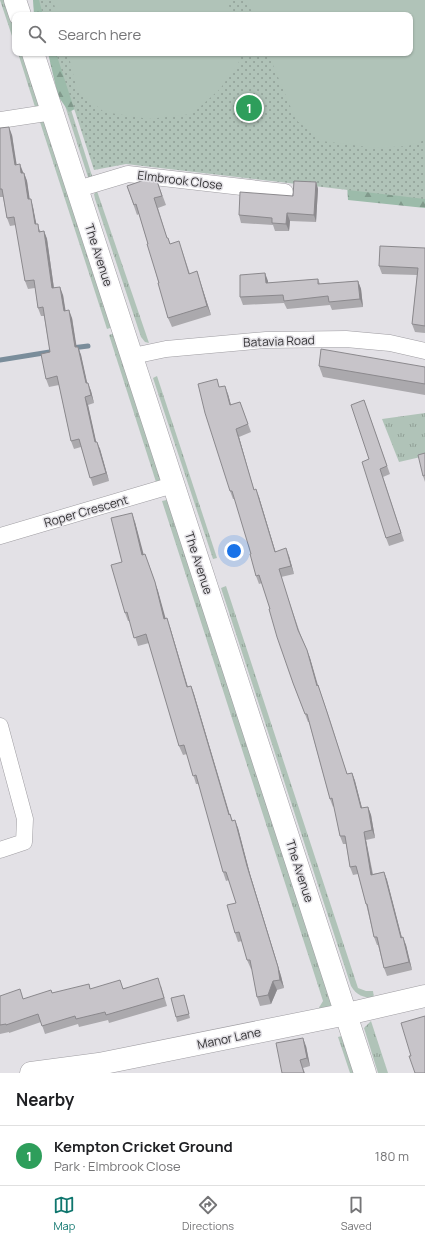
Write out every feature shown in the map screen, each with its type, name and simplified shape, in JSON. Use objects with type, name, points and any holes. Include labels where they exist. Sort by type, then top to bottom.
[{"type":"street","points":[[15,0],[19,12]]},
{"type":"street","name":"The Avenue","points":[[34,56],[133,356],[173,485],[347,1014],[365,1073]]},
{"type":"street","points":[[0,120],[53,112]]},
{"type":"street","name":"Elmbrook Close","points":[[78,189],[128,174],[285,192]]},
{"type":"street","name":"Batavia Road","points":[[133,356],[166,349],[266,340],[346,339],[390,343],[425,351]]},
{"type":"street","name":"Roper Crescent","points":[[0,536],[173,485]]},
{"type":"street","points":[[0,726],[25,819],[24,842],[0,850]]},
{"type":"street","name":"Manor Lane","points":[[31,1073],[99,1064],[347,1014],[425,996]]},
{"type":"green space","points":[[0,0],[10,0],[14,12],[12,12],[12,36]]},
{"type":"green space","points":[[33,0],[56,0],[60,12],[34,12]]},
{"type":"green space","points":[[39,0],[425,0],[425,199],[126,164],[94,170],[57,56],[413,56],[413,12],[42,12]]},
{"type":"green space","points":[[53,0],[227,0],[231,12],[56,12]]},
{"type":"green space","points":[[247,0],[425,0],[425,140],[408,146],[375,148],[322,141],[296,120],[269,56],[413,56],[413,12],[252,12]]},
{"type":"green space","points":[[19,56],[29,56],[39,106],[35,107]]},
{"type":"green space","points":[[49,56],[54,56],[93,179],[88,177]]},
{"type":"green space","points":[[49,56],[74,56],[87,103],[69,112],[58,96]]},
{"type":"green space","points":[[69,56],[238,56],[239,62],[220,89],[192,114],[149,119],[104,112],[77,90]]},
{"type":"green space","points":[[45,121],[116,326],[107,329],[40,122]]},
{"type":"green space","points":[[425,182],[425,208],[348,200],[347,183]]},
{"type":"green space","points":[[97,191],[149,343],[145,342],[141,337],[95,199],[94,194]]},
{"type":"green space","points":[[118,332],[164,480],[156,482],[109,335]]},
{"type":"green space","points":[[157,376],[217,558],[213,559],[153,378]]},
{"type":"green space","points":[[425,413],[425,456],[399,462],[382,419]]},
{"type":"green space","points":[[171,499],[332,1003],[330,1007],[317,1011],[323,1001],[162,501]]},
{"type":"green space","points":[[226,586],[358,988],[366,991],[373,991],[374,998],[355,992],[351,986],[221,588]]},
{"type":"green space","points":[[371,1021],[388,1073],[378,1073],[364,1028]]},
{"type":"green space","points":[[345,1035],[357,1073],[350,1073],[338,1037]]},
{"type":"building","points":[[9,127],[15,165],[20,164],[21,173],[24,173],[28,199],[31,199],[35,224],[38,224],[39,232],[44,231],[52,288],[60,287],[64,311],[69,310],[75,347],[78,347],[86,383],[88,383],[91,395],[85,397],[95,442],[97,442],[106,473],[90,478],[79,439],[71,441],[57,376],[46,379],[41,354],[50,352],[43,307],[38,308],[34,280],[25,281],[14,217],[7,218],[2,189],[0,189],[0,128]]},
{"type":"building","points":[[153,177],[156,178],[162,196],[154,198],[167,238],[170,244],[179,241],[189,274],[197,271],[207,306],[168,318],[136,204],[134,205],[127,186]]},
{"type":"building","points":[[294,181],[316,182],[314,215],[287,213],[286,224],[272,223],[272,218],[239,215],[240,192],[293,196]]},
{"type":"building","points":[[380,246],[425,248],[425,326],[412,324],[418,268],[379,266]]},
{"type":"building","points":[[265,273],[266,283],[318,279],[318,284],[358,281],[360,299],[329,302],[328,296],[284,301],[283,295],[240,297],[240,275]]},
{"type":"building","points":[[321,349],[425,367],[425,384],[319,366]]},
{"type":"building","points":[[217,379],[219,387],[225,386],[230,405],[240,402],[248,424],[236,429],[254,490],[256,489],[275,552],[286,548],[291,566],[279,569],[347,774],[352,773],[361,808],[368,807],[372,830],[364,832],[371,875],[384,872],[401,938],[403,937],[409,962],[384,968],[377,937],[374,937],[367,904],[356,866],[350,867],[345,836],[340,836],[332,798],[330,799],[307,714],[305,714],[277,637],[259,575],[256,576],[232,491],[230,491],[205,413],[198,384]]},
{"type":"building","points":[[364,400],[387,466],[380,469],[401,533],[386,538],[362,462],[369,459],[351,405]]},
{"type":"building","points":[[425,453],[425,475],[423,476],[418,455]]},
{"type":"building","points":[[132,513],[142,555],[145,554],[155,582],[164,619],[167,618],[187,687],[191,686],[229,815],[230,814],[232,821],[235,820],[247,866],[278,967],[280,980],[273,981],[268,995],[257,997],[250,960],[247,960],[239,932],[235,933],[227,905],[236,903],[226,872],[223,872],[196,775],[193,776],[184,745],[179,746],[146,634],[134,638],[111,565],[122,562],[111,518]]},
{"type":"building","points":[[158,978],[164,998],[106,1015],[105,1012],[76,1019],[75,1016],[42,1026],[38,1014],[6,1025],[0,1025],[0,996],[20,989],[23,999],[51,990],[52,993],[89,984],[90,989],[120,980],[123,989]]},
{"type":"building","points":[[184,995],[189,1014],[176,1017],[171,998]]},
{"type":"building","points":[[425,1016],[425,1073],[415,1073],[401,1023]]},
{"type":"building","points":[[303,1038],[307,1058],[300,1060],[304,1073],[282,1073],[276,1043]]},
{"type":"waterway","points":[[72,348],[88,346]]},
{"type":"waterway","points":[[0,360],[56,351]]},
{"type":"place","name":"Kempton Cricket Ground","points":[[249,108]]}]
